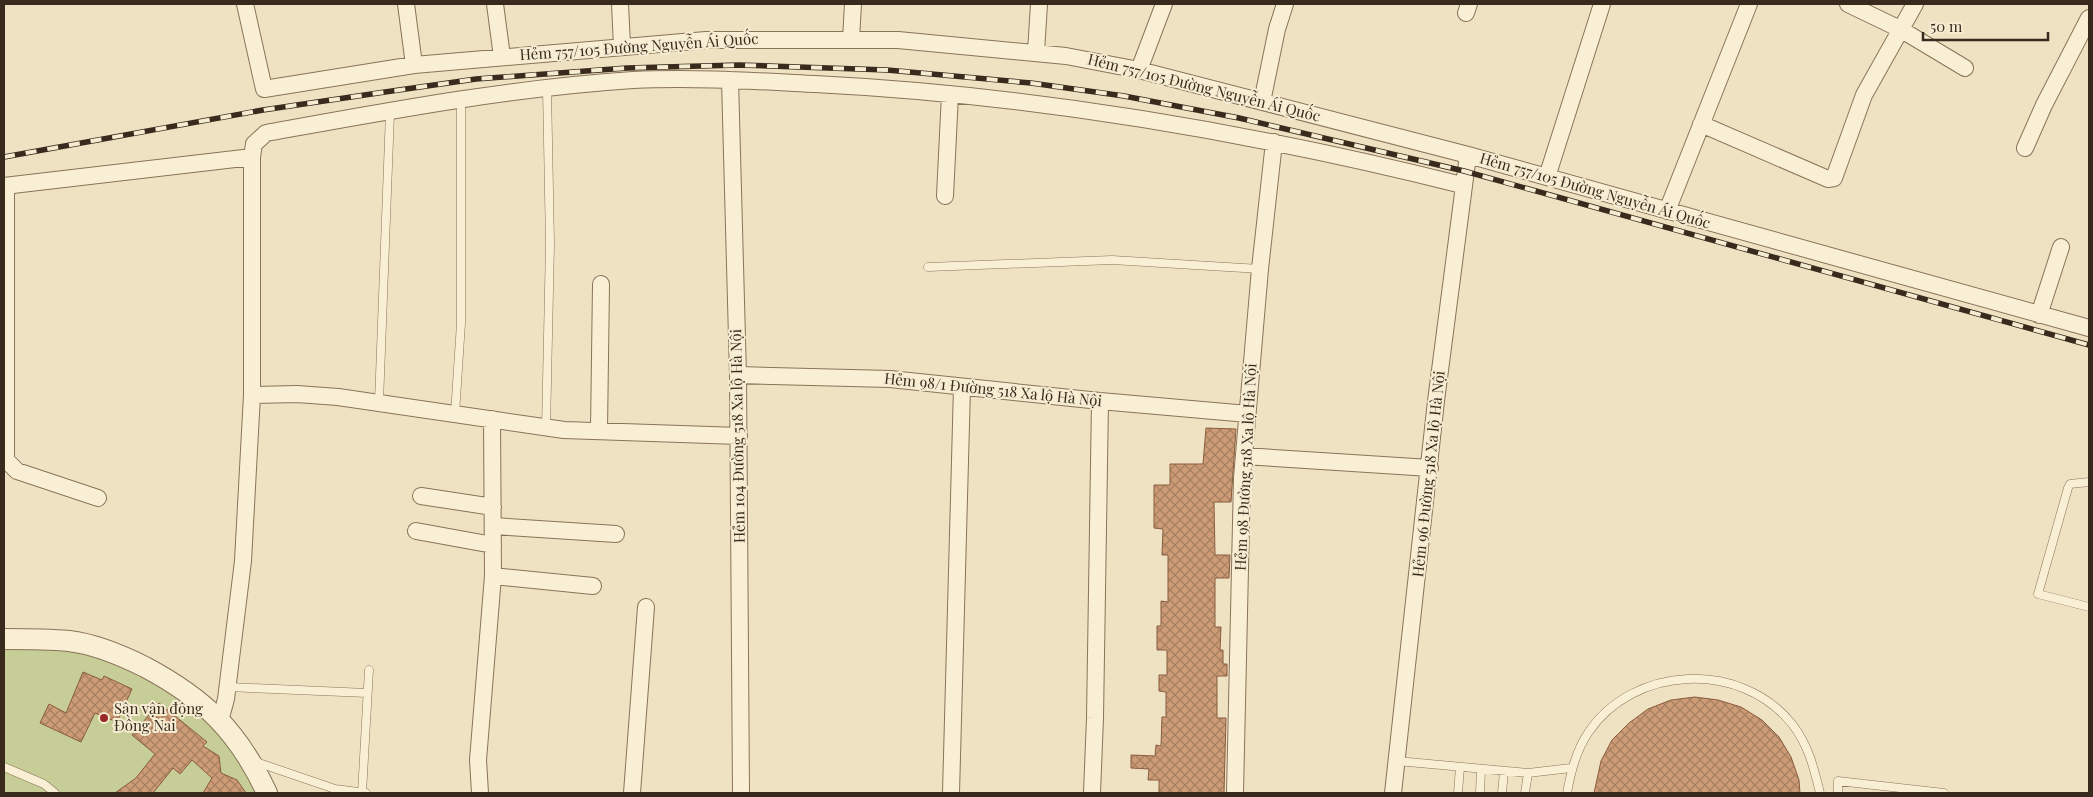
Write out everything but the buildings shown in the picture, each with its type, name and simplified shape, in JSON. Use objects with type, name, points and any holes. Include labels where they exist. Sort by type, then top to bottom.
[{"type":"street","name":"Hẻm 757/105 Đường Nguyễn Ái Quốc","points":[[245,4],[264,89],[414,64],[729,39],[898,40],[1036,52],[1105,62],[1468,155],[2089,328]]},
{"type":"street","points":[[406,4],[414,64]]},
{"type":"street","points":[[495,4],[502,57]]},
{"type":"street","points":[[620,4],[622,46]]},
{"type":"street","points":[[851,39],[852,4]]},
{"type":"street","points":[[1036,52],[1039,4]]},
{"type":"street","points":[[1139,70],[1164,4]]},
{"type":"street","points":[[1262,102],[1277,29],[1285,4]]},
{"type":"street","points":[[1547,177],[1602,4]]},
{"type":"street","points":[[1667,211],[1749,4]]},
{"type":"street","points":[[1848,4],[1900,29],[1965,68]]},
{"type":"street","points":[[1701,124],[1828,179],[1834,178],[1864,95],[1915,4]]},
{"type":"street","points":[[2025,148],[2044,106],[2089,18]]},
{"type":"street","points":[[220,721],[228,687],[243,561],[252,395],[252,157],[254,144],[266,133],[504,92],[634,80],[730,80],[854,86],[950,94],[1106,112],[1350,157],[1462,185]]},
{"type":"street","name":"Hẻm 104 Đường 518 Xa lộ Hà Nội","points":[[730,80],[738,375],[741,793]]},
{"type":"street","points":[[945,196],[950,94]]},
{"type":"street","name":"Hẻm 98 Đường 518 Xa lộ Hà Nội","points":[[1235,793],[1240,531],[1244,456],[1260,269],[1274,142]]},
{"type":"street","name":"Hẻm 96 Đường 518 Xa lộ Hà Nội","points":[[1393,793],[1462,185],[1468,155]]},
{"type":"street","points":[[98,498],[17,471],[6,460],[5,186],[252,157]]},
{"type":"street","points":[[2039,315],[2061,247]]},
{"type":"street","points":[[599,430],[600,284]]},
{"type":"street","name":"Hẻm 98/1 Đường 518 Xa lộ Hà Nội","points":[[738,375],[874,378],[1248,414]]},
{"type":"street","points":[[951,793],[962,387]]},
{"type":"street","points":[[252,395],[298,394],[379,402],[546,428],[738,436]]},
{"type":"street","points":[[1092,793],[1096,708],[1100,401]]},
{"type":"street","points":[[480,793],[478,760],[493,576],[492,419]]},
{"type":"street","points":[[1244,456],[1430,468]]},
{"type":"street","points":[[421,496],[493,507]]},
{"type":"street","points":[[493,526],[616,534]]},
{"type":"street","points":[[416,530],[493,545]]},
{"type":"street","points":[[493,576],[594,586]]},
{"type":"street","points":[[632,793],[646,607]]},
{"type":"street","points":[[4,639],[70,641],[120,654],[173,682],[202,703],[220,721],[251,760],[267,793]]},
{"type":"lane","points":[[546,428],[550,244],[547,89]]},
{"type":"lane","points":[[455,414],[461,323],[461,100]]},
{"type":"lane","points":[[379,402],[390,113]]},
{"type":"lane","points":[[928,267],[1112,260],[1260,269]]},
{"type":"lane","points":[[2089,482],[2070,484],[2038,594],[2089,607]]},
{"type":"lane","points":[[362,793],[369,670]]},
{"type":"lane","points":[[1567,793],[1572,768],[1588,733],[1615,704],[1649,685],[1688,677],[1726,682],[1762,697],[1792,723],[1811,757],[1820,793]]},
{"type":"lane","points":[[228,687],[368,693]]},
{"type":"lane","points":[[251,760],[335,788],[366,793]]},
{"type":"lane","points":[[1397,762],[1528,773],[1572,768]]},
{"type":"lane","points":[[4,767],[44,784],[55,793]]},
{"type":"lane","points":[[1458,793],[1460,767]]},
{"type":"lane","points":[[1480,793],[1481,769]]},
{"type":"lane","points":[[1502,793],[1504,771]]},
{"type":"lane","points":[[1525,793],[1528,773]]},
{"type":"lane","points":[[1838,793],[1838,781],[1944,793]]},
{"type":"green space","name":"Sân vận động Đồng Nai","points":[[4,648],[61,650],[94,656],[144,676],[191,706],[212,724],[230,744],[244,765],[257,793],[4,793]]},
{"type":"railway","points":[[4,157],[263,110],[476,79],[627,68],[739,65],[887,70],[1031,83],[1124,96],[1239,118],[1464,171],[2089,345]]},
{"type":"place","name":"Sân vận động Đồng Nai","points":[[104,718]]}]
